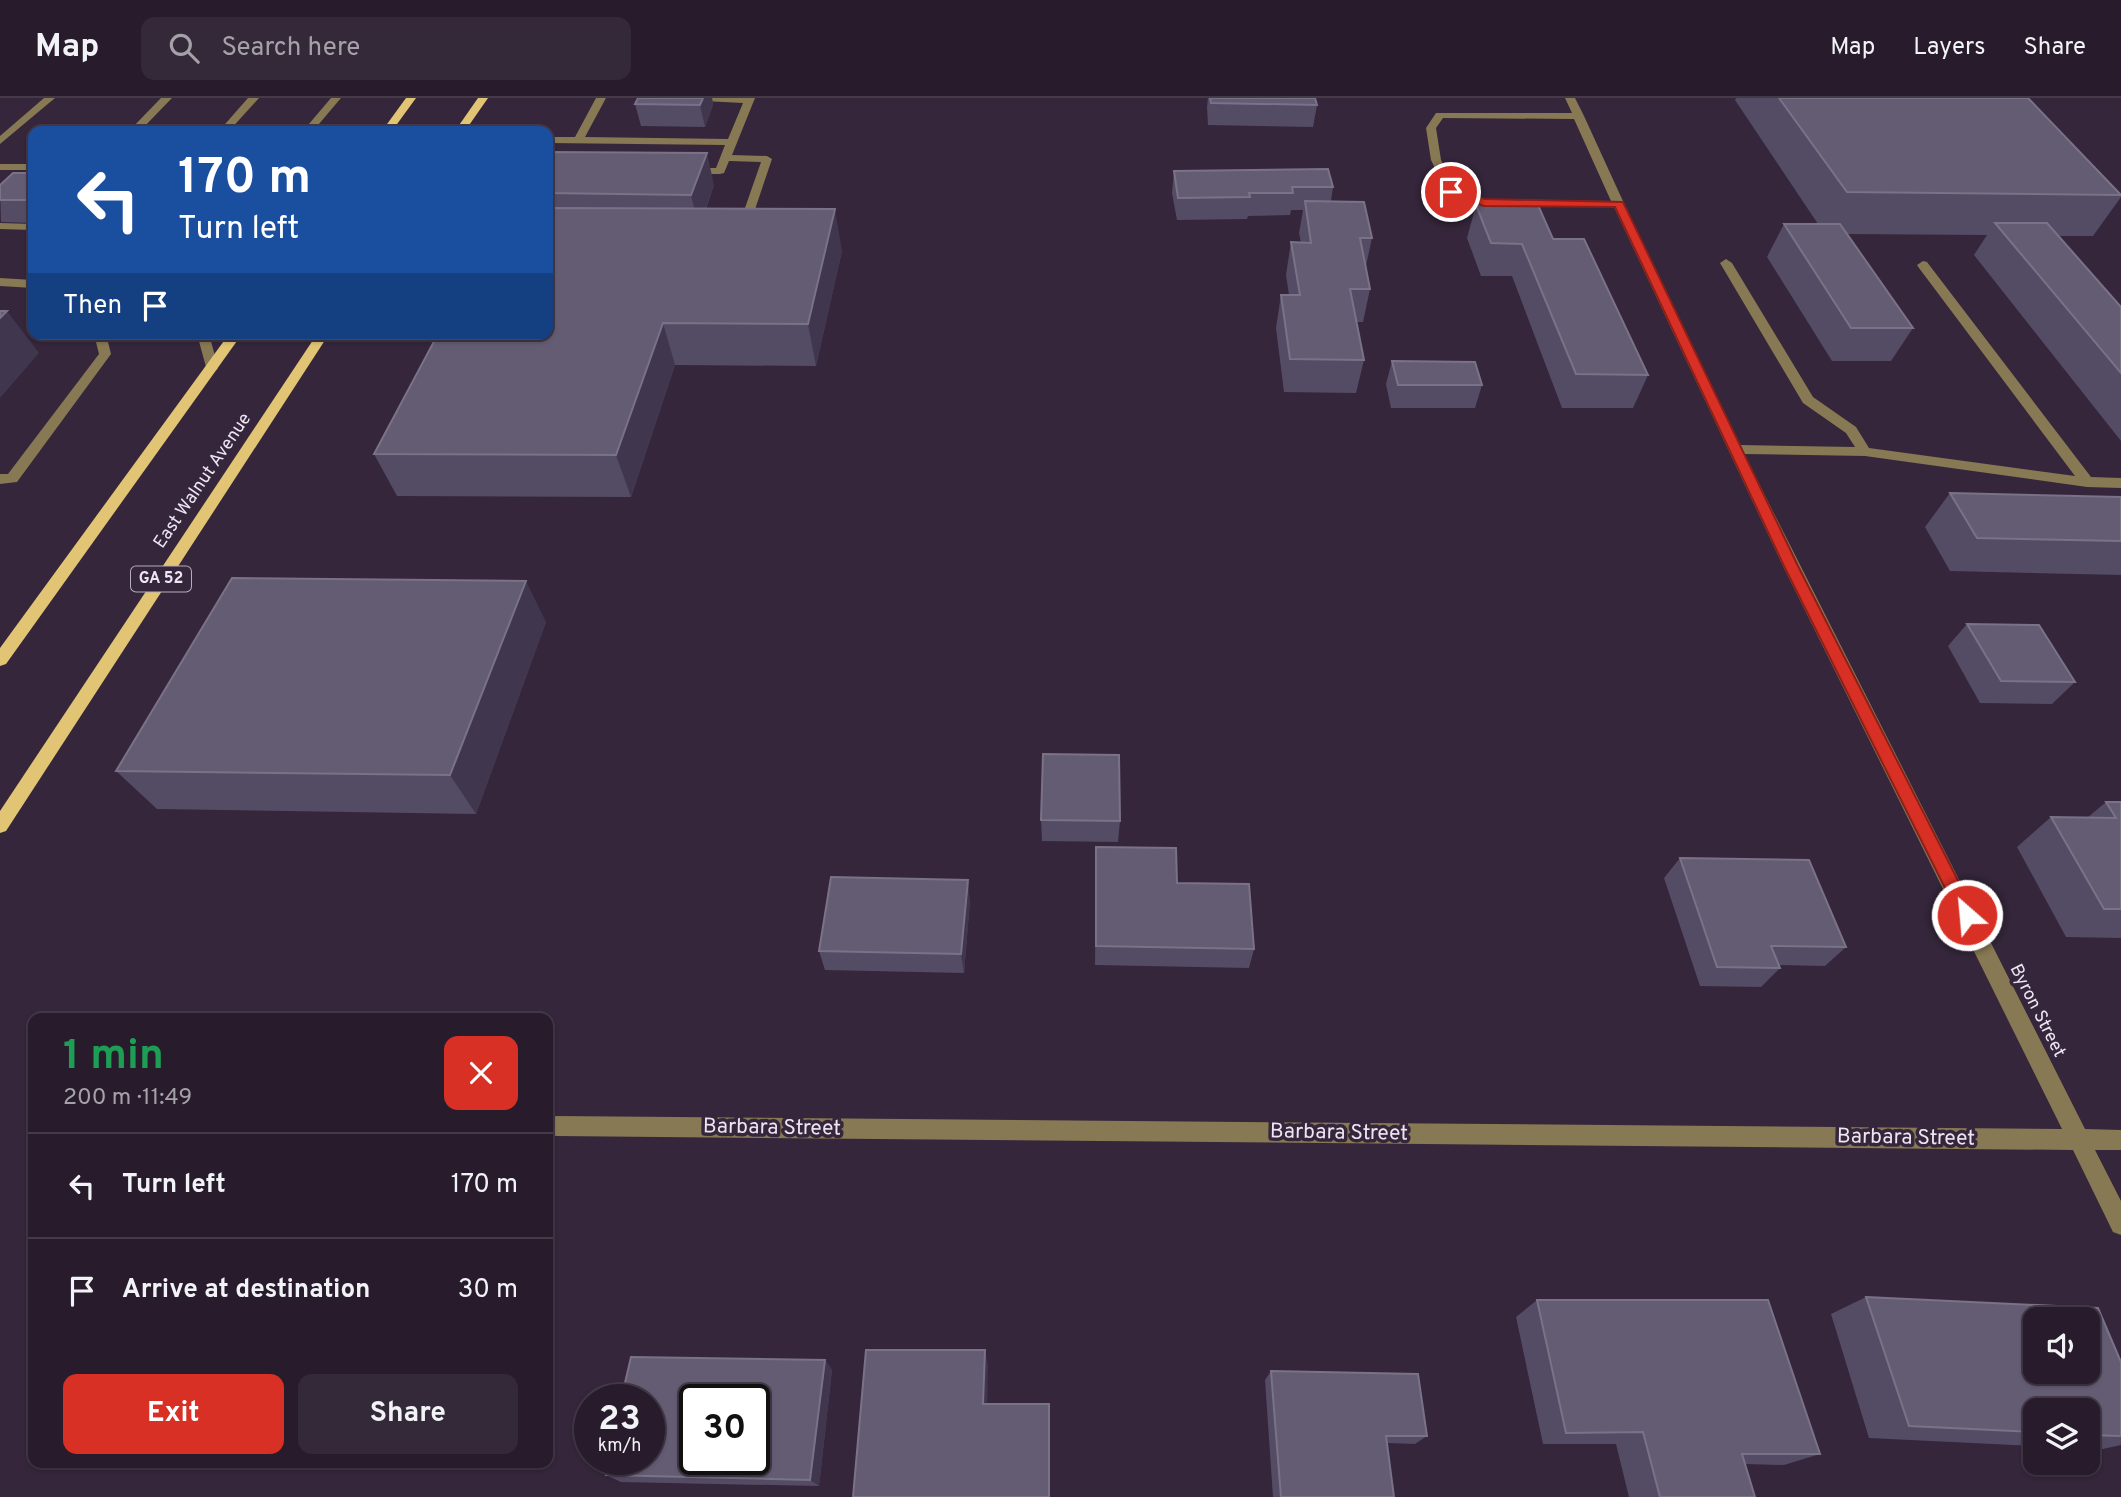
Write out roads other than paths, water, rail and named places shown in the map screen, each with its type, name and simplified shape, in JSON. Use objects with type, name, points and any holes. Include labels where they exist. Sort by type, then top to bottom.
[{"type":"main road","points":[[391,126],[411,98]]},
{"type":"main road","points":[[463,126],[483,98]]},
{"type":"main road","points":[[0,660],[232,340]]},
{"type":"main road","name":"East Walnut Avenue","points":[[0,826],[319,340]]},
{"type":"street","points":[[0,141],[50,98]]},
{"type":"street","points":[[139,126],[167,98]]},
{"type":"street","points":[[229,126],[254,98]]},
{"type":"street","points":[[312,126],[336,98]]},
{"type":"street","points":[[578,141],[601,98]]},
{"type":"street","points":[[681,171],[720,171],[749,99],[704,98]]},
{"type":"street","name":"Byron Street","points":[[1570,98],[1735,449],[2121,1224]]},
{"type":"street","points":[[1579,116],[1440,115],[1431,128],[1436,160],[1451,192],[1484,202],[1619,204]]},
{"type":"street","points":[[553,141],[732,142]]},
{"type":"street","points":[[725,158],[767,159],[744,228]]},
{"type":"street","points":[[0,167],[28,167]]},
{"type":"street","points":[[0,226],[28,227]]},
{"type":"street","points":[[1726,262],[1808,400],[1851,430],[1865,452]]},
{"type":"street","points":[[1923,265],[2087,482]]},
{"type":"street","points":[[0,282],[28,284]]},
{"type":"street","points":[[0,478],[12,479],[104,354],[101,340]]},
{"type":"street","points":[[205,340],[212,367]]},
{"type":"street","points":[[1735,449],[1865,452],[2087,482],[2121,483]]},
{"type":"street","name":"Barbara Street","points":[[556,1126],[2121,1140]]}]
